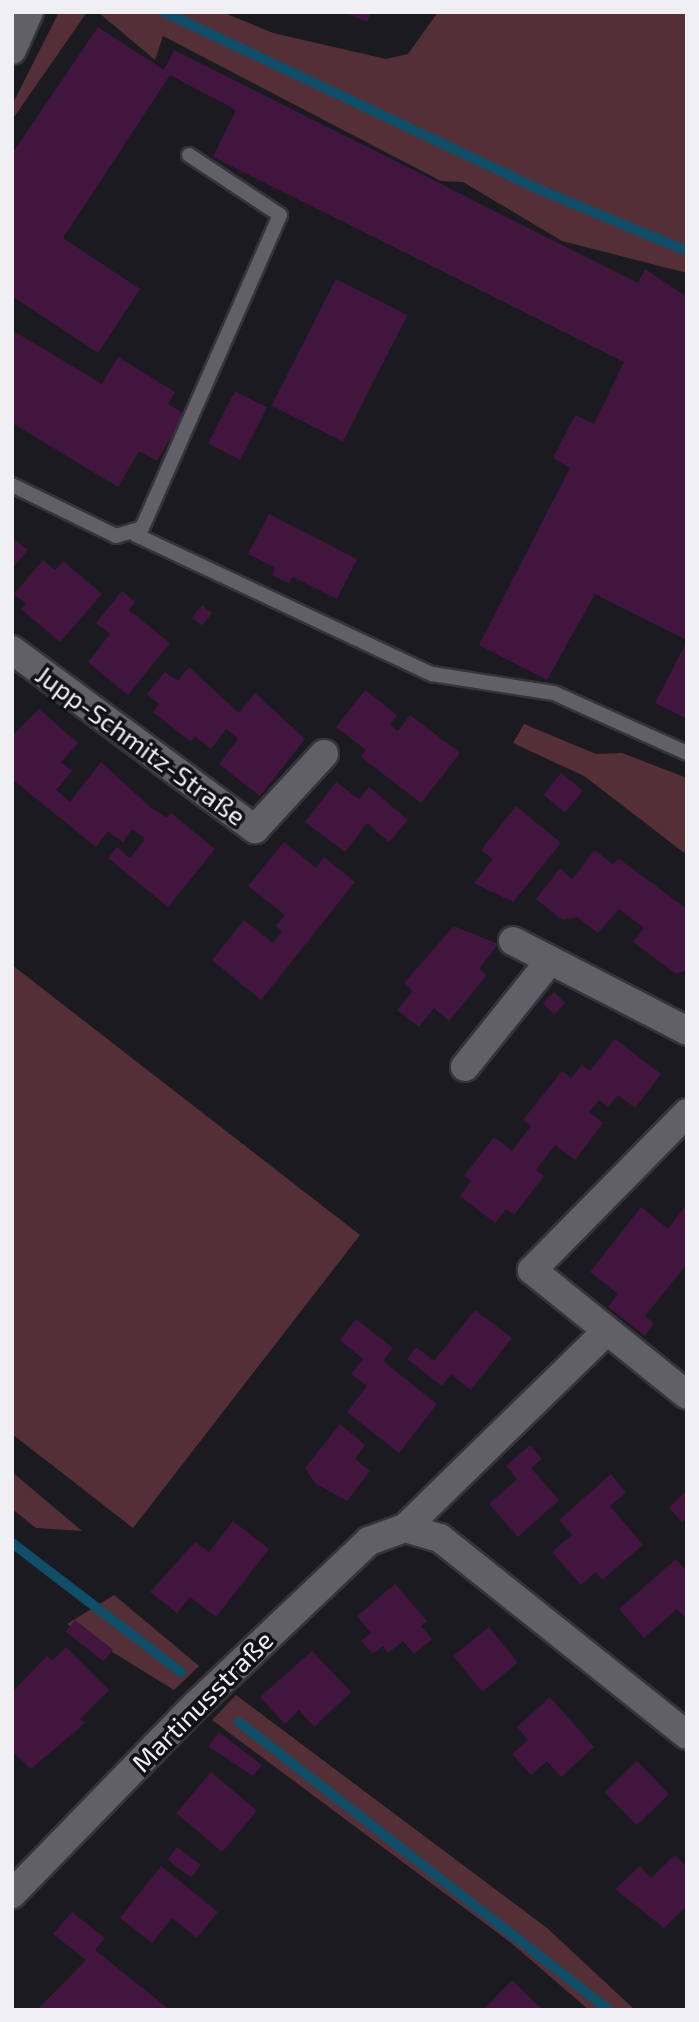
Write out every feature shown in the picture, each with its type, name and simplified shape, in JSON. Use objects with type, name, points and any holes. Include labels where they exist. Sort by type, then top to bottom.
[{"type":"street","points":[[12,50],[29,12]]},
{"type":"street","name":"Jupp-Schmitz-Straße","points":[[12,650],[255,829],[324,754]]},
{"type":"street","points":[[513,942],[687,1031]]},
{"type":"street","points":[[465,1067],[550,961]]},
{"type":"street","points":[[687,1113],[532,1270],[687,1395]]},
{"type":"street","name":"Martinusstraße","points":[[12,1894],[195,1706],[369,1541],[405,1528],[607,1331]]},
{"type":"street","points":[[405,1528],[454,1548],[687,1735]]},
{"type":"lane","points":[[136,535],[185,435],[280,215],[189,155]]},
{"type":"lane","points":[[12,485],[117,536],[136,535],[432,674],[554,693],[687,752]]},
{"type":"shaded area","points":[[59,12],[87,12],[12,120],[12,105]]},
{"type":"shaded area","points":[[98,12],[222,12],[273,33],[386,59],[408,54],[438,12],[687,12],[687,273],[562,241],[463,182],[441,181],[163,36],[155,60]]},
{"type":"shaded area","points":[[524,724],[596,754],[622,753],[687,778],[687,855],[584,776],[513,743]]},
{"type":"shaded area","points":[[12,965],[360,1235],[133,1528],[12,1434]]},
{"type":"shaded area","points":[[12,1472],[82,1531],[36,1528],[12,1509]]},
{"type":"shaded area","points":[[114,1595],[199,1666],[174,1690],[67,1624]]},
{"type":"shaded area","points":[[236,1695],[547,1928],[635,2010],[589,2010],[510,1942],[212,1720]]},
{"type":"building","points":[[344,12],[371,12],[367,22]]},
{"type":"building","points":[[98,27],[164,70],[174,50],[638,283],[645,269],[687,297],[687,640],[595,594],[547,680],[479,645],[570,468],[553,458],[575,415],[594,424],[624,362],[213,157],[236,110],[170,75],[63,238],[140,289],[98,353],[12,296],[12,154]]},
{"type":"building","points":[[336,279],[407,315],[343,442],[272,406]]},
{"type":"building","points":[[12,330],[102,384],[118,357],[175,392],[168,404],[185,414],[157,461],[139,451],[118,487],[12,423]]},
{"type":"building","points":[[235,391],[267,407],[240,460],[208,444]]},
{"type":"building","points":[[269,514],[357,559],[337,599],[293,577],[289,583],[272,575],[275,568],[248,554]]},
{"type":"building","points":[[12,537],[28,550],[12,569]]},
{"type":"building","points":[[43,560],[55,570],[63,561],[102,594],[60,642],[21,609],[26,604],[14,594]]},
{"type":"building","points":[[122,591],[135,602],[129,610],[170,643],[128,695],[88,662],[110,634],[96,623]]},
{"type":"building","points":[[202,605],[212,613],[202,626],[192,617]]},
{"type":"building","points":[[687,641],[687,719],[655,703]]},
{"type":"building","points":[[189,667],[239,713],[255,693],[305,739],[260,796],[219,764],[238,739],[226,729],[211,749],[195,736],[191,742],[153,712],[159,704],[147,694],[165,672],[178,681]]},
{"type":"building","points":[[365,690],[397,715],[390,725],[398,731],[410,715],[460,753],[421,803],[361,757],[366,750],[336,727]]},
{"type":"building","points":[[39,709],[78,743],[61,762],[72,771],[56,790],[70,802],[101,762],[150,807],[167,818],[171,813],[215,849],[168,907],[108,858],[117,847],[130,858],[145,839],[132,829],[123,842],[108,831],[96,847],[12,779],[12,736]]},
{"type":"building","points":[[561,773],[583,791],[565,812],[543,795]]},
{"type":"building","points":[[336,782],[359,799],[369,787],[408,820],[389,842],[367,823],[345,852],[305,822]]},
{"type":"building","points":[[516,806],[561,843],[513,902],[474,883],[493,859],[481,850]]},
{"type":"building","points":[[284,842],[316,868],[324,857],[355,882],[261,1000],[212,960],[244,920],[273,943],[282,931],[276,926],[285,915],[248,886]]},
{"type":"building","points":[[595,850],[613,865],[618,858],[687,909],[687,970],[676,974],[633,942],[644,928],[619,909],[598,933],[577,917],[562,920],[536,899],[560,868],[572,879]]},
{"type":"building","points":[[454,926],[498,944],[479,969],[487,975],[449,1021],[434,1008],[419,1027],[397,1010],[413,991],[404,983]]},
{"type":"building","points":[[554,992],[565,1003],[554,1015],[543,1003]]},
{"type":"building","points":[[615,1039],[661,1074],[635,1108],[618,1095],[608,1107],[599,1100],[589,1112],[603,1123],[575,1160],[555,1145],[536,1170],[544,1176],[514,1215],[506,1209],[495,1223],[460,1196],[471,1181],[464,1176],[494,1137],[512,1151],[531,1126],[523,1120],[562,1071],[571,1078],[582,1065],[590,1071]]},
{"type":"building","points":[[687,1204],[687,1264],[645,1316],[654,1323],[645,1336],[608,1307],[618,1294],[590,1272],[641,1207],[668,1229]]},
{"type":"building","points":[[475,1310],[512,1338],[471,1390],[451,1374],[442,1386],[407,1359],[416,1347],[434,1361]]},
{"type":"building","points":[[356,1319],[393,1348],[383,1361],[437,1404],[399,1453],[347,1412],[367,1386],[351,1374],[363,1359],[340,1340]]},
{"type":"building","points":[[340,1424],[365,1445],[355,1459],[370,1471],[347,1501],[315,1483],[305,1468]]},
{"type":"building","points":[[530,1445],[542,1459],[531,1468],[559,1500],[518,1537],[489,1504],[517,1479],[506,1466]]},
{"type":"building","points":[[611,1474],[626,1493],[610,1506],[643,1545],[602,1580],[596,1572],[581,1585],[552,1552],[572,1535],[559,1520]]},
{"type":"building","points":[[687,1490],[687,1517],[682,1522],[669,1508]]},
{"type":"building","points":[[233,1521],[269,1549],[216,1617],[190,1597],[177,1613],[150,1592],[195,1542],[209,1552]]},
{"type":"building","points":[[676,1559],[687,1572],[687,1620],[677,1609],[644,1638],[619,1609]]},
{"type":"building","points":[[395,1584],[427,1621],[421,1626],[432,1639],[414,1654],[403,1641],[388,1653],[383,1646],[373,1654],[361,1641],[371,1633],[357,1616]]},
{"type":"building","points":[[75,1620],[113,1650],[104,1661],[66,1632]]},
{"type":"building","points":[[489,1627],[518,1663],[482,1692],[453,1656]]},
{"type":"building","points":[[66,1647],[109,1690],[80,1719],[85,1723],[31,1769],[12,1751],[12,1692],[47,1656],[52,1661]]},
{"type":"building","points":[[312,1651],[351,1692],[314,1727],[299,1710],[285,1724],[260,1697]]},
{"type":"building","points":[[550,1697],[594,1747],[561,1777],[547,1761],[531,1775],[512,1754],[528,1740],[517,1727]]},
{"type":"building","points":[[219,1732],[262,1765],[253,1776],[208,1746]]},
{"type":"building","points":[[637,1761],[669,1794],[637,1825],[605,1792]]},
{"type":"building","points":[[211,1772],[257,1811],[222,1852],[176,1813]]},
{"type":"building","points":[[177,1847],[201,1865],[191,1878],[167,1860]]},
{"type":"building","points":[[675,1855],[687,1867],[687,1906],[664,1928],[615,1889],[640,1866],[651,1878]]},
{"type":"building","points":[[161,1866],[218,1912],[197,1938],[172,1918],[152,1943],[120,1918]]},
{"type":"building","points":[[72,1912],[105,1938],[95,1950],[170,2010],[39,2008],[86,1960],[53,1934]]},
{"type":"building","points":[[512,1980],[543,2010],[483,2010]]},
{"type":"waterway","points":[[164,12],[538,189],[687,251]]},
{"type":"waterway","points":[[12,1543],[181,1672]]},
{"type":"waterway","points":[[239,1722],[609,2010]]}]
